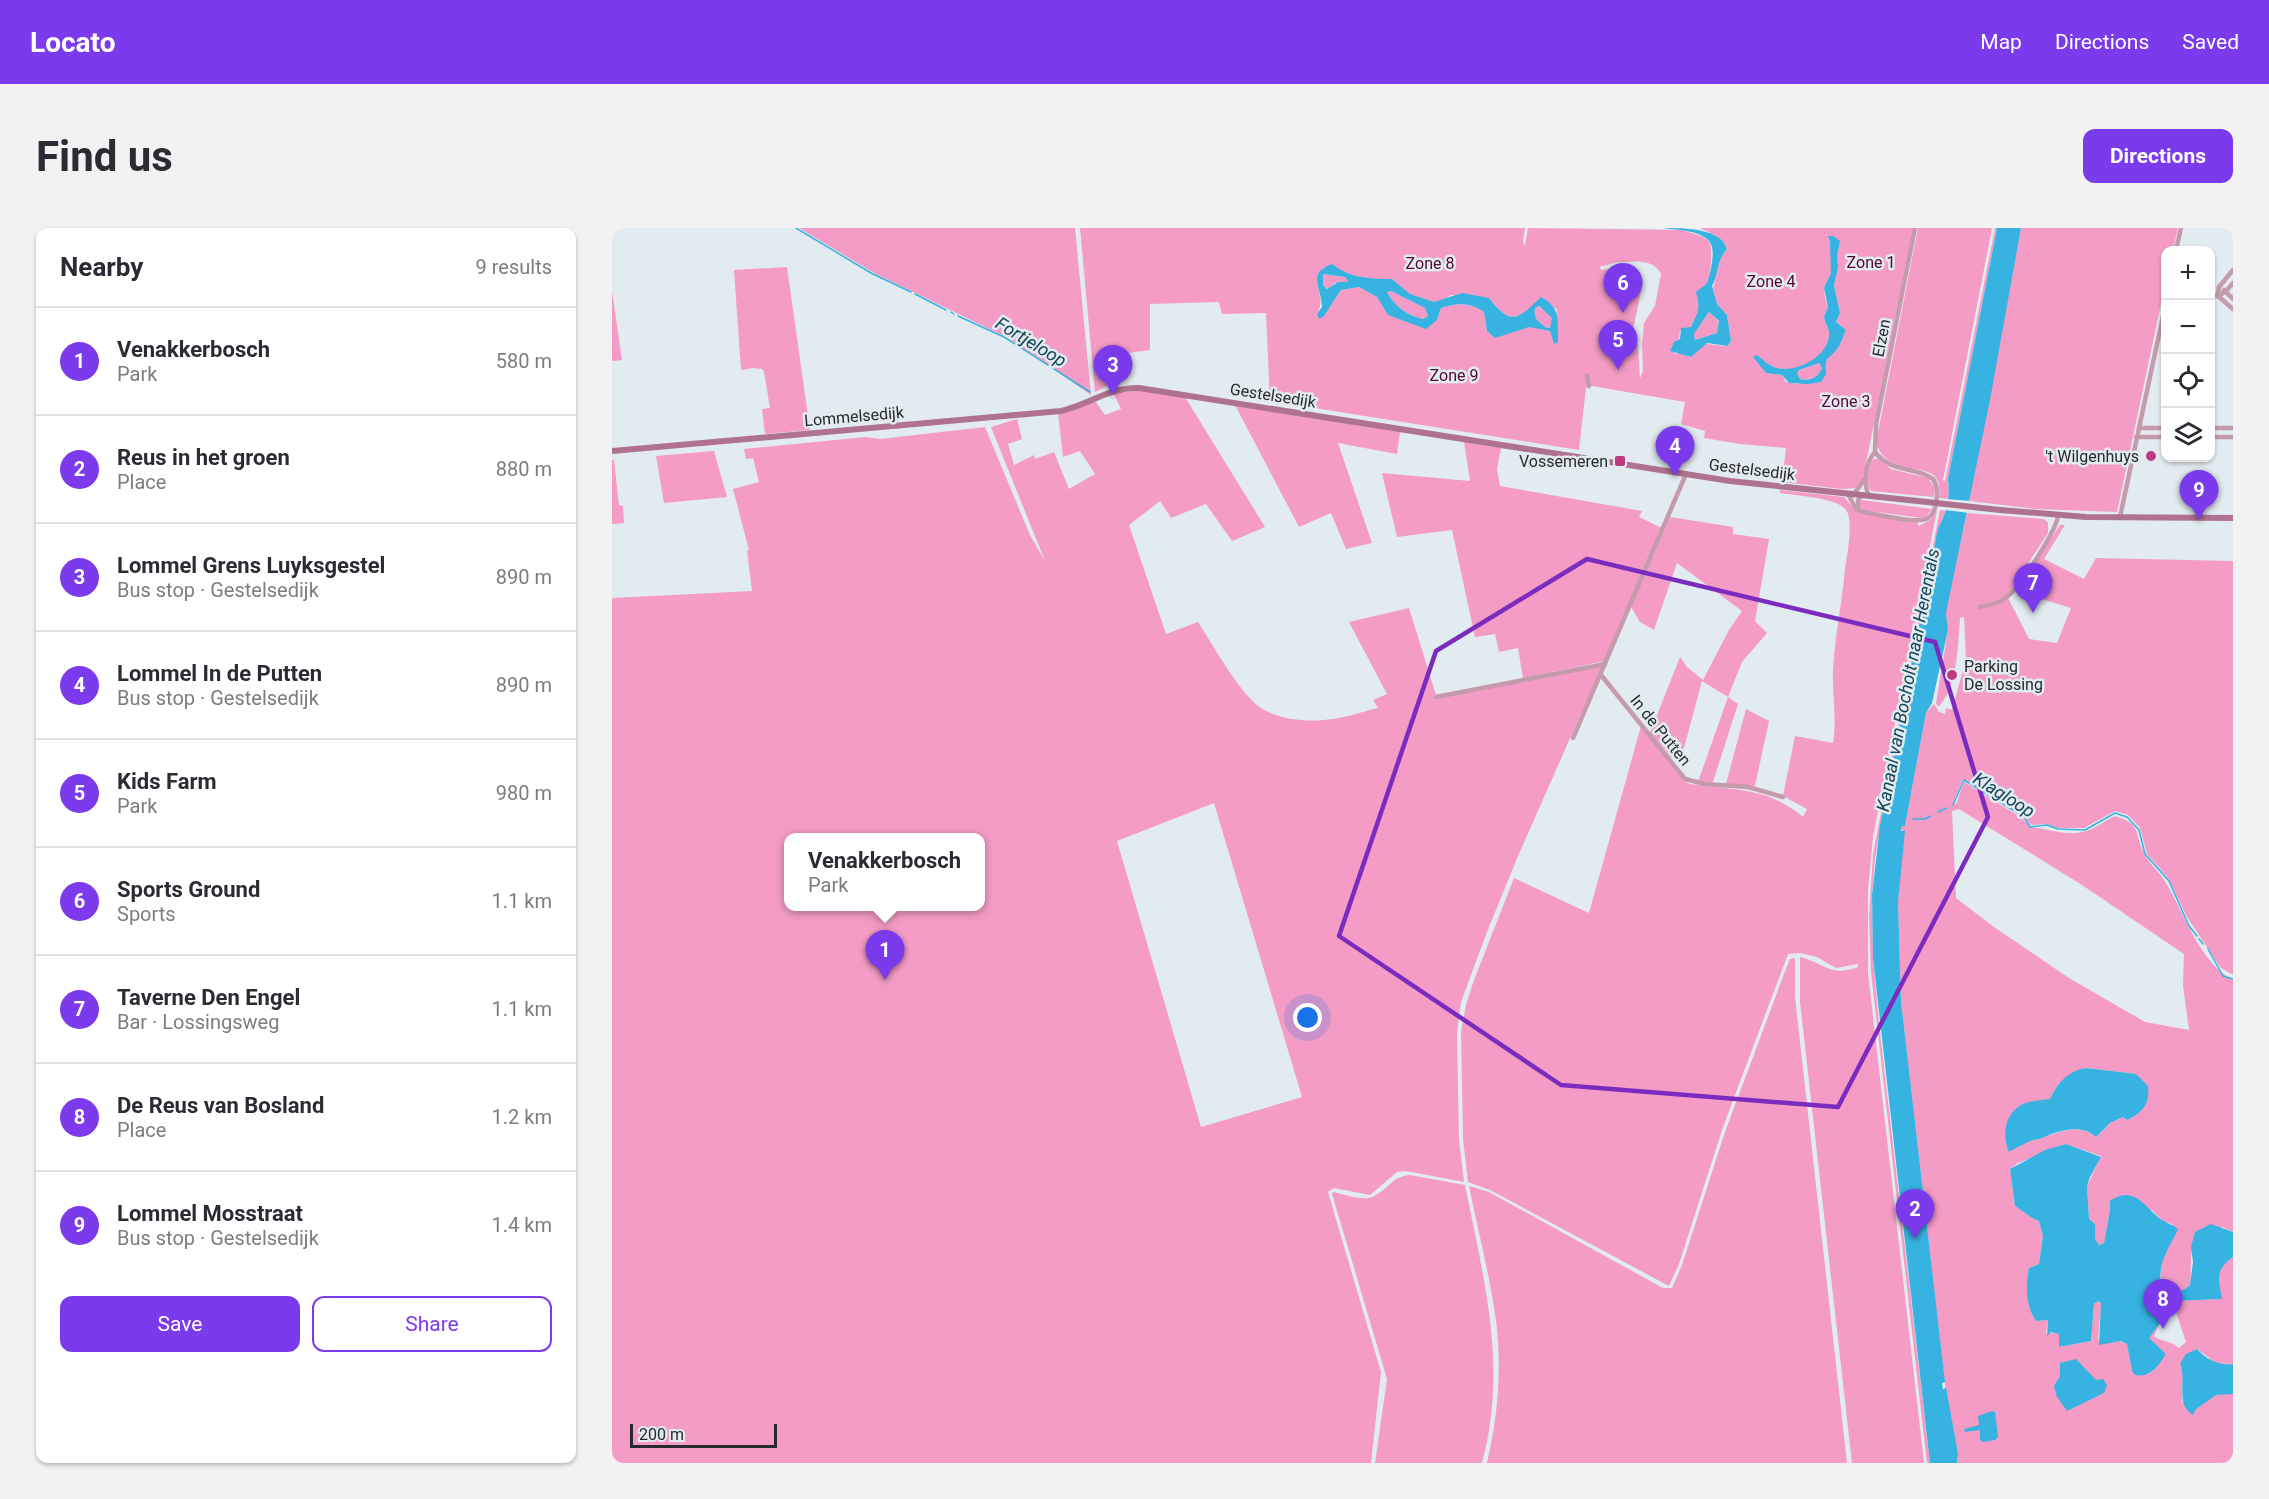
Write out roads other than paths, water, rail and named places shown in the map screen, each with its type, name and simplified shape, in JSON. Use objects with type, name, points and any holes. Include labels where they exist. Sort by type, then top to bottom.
[{"type":"main road","name":"Gestelsedijk","points":[[1096,398],[1122,388],[1150,389],[1686,474],[2000,510],[2058,516],[2233,518]]},
{"type":"main road","name":"Lommelsedijk","points":[[612,451],[1061,411],[1096,398]]},
{"type":"street","name":"Elzen","points":[[1850,494],[1865,479],[1870,457],[1875,452],[1876,424],[1915,228]]},
{"type":"street","points":[[2177,246],[2181,228]]},
{"type":"street","points":[[2218,296],[2219,287],[2233,270]]},
{"type":"street","points":[[2218,296],[2233,283]]},
{"type":"street","points":[[2215,286],[2219,287],[2233,299]]},
{"type":"street","points":[[2215,296],[2233,309]]},
{"type":"street","points":[[2120,517],[2161,325]]},
{"type":"street","points":[[1587,376],[1589,386]]},
{"type":"street","points":[[2139,428],[2161,428]]},
{"type":"street","points":[[2215,428],[2233,428]]},
{"type":"street","points":[[2136,437],[2161,437]]},
{"type":"street","points":[[2215,437],[2233,437]]},
{"type":"street","points":[[1850,494],[1853,505],[1858,511],[1919,521],[1929,518],[1935,509],[1937,489],[1933,479],[1922,473],[1890,466],[1875,452]]},
{"type":"street","points":[[1574,738],[1686,474]]},
{"type":"street","points":[[1865,479],[1869,496]]},
{"type":"street","points":[[1858,511],[1858,501],[1861,495]]},
{"type":"street","points":[[1980,607],[2005,599],[2010,595],[2055,527],[2058,516]]},
{"type":"street","points":[[1436,697],[1605,664]]},
{"type":"street","name":"In de Putten","points":[[1601,675],[1685,779],[1705,784],[1748,788],[1783,797]]},
{"type":"water","points":[[1663,228],[1681,228],[1710,233],[1724,243],[1727,250],[1721,257],[1712,286],[1717,304],[1727,315],[1731,340],[1728,346],[1707,343],[1691,357],[1670,351],[1674,342],[1680,339],[1681,328],[1691,327],[1698,310],[1696,292],[1707,283],[1713,255],[1711,245],[1705,237],[1681,230]],"holes":[[[1709,312],[1719,321],[1717,333],[1695,340],[1694,334]]]},
{"type":"water","points":[[1997,228],[2021,228],[1990,400],[1946,613],[1948,630],[1932,703],[1926,713],[1905,826],[1902,826],[1901,831],[1905,831],[1898,902],[1901,1001],[1945,1382],[1942,1383],[1943,1389],[1946,1388],[1958,1453],[1957,1463],[1930,1463],[1873,958],[1872,895],[1880,826],[1938,528],[1948,504],[1948,479]]},
{"type":"water","points":[[1828,236],[1833,236],[1840,241],[1834,285],[1840,313],[1836,322],[1846,330],[1838,347],[1827,360],[1826,374],[1821,382],[1789,383],[1782,375],[1766,373],[1753,357],[1757,355],[1771,366],[1785,369],[1810,362],[1823,350],[1829,335],[1824,317],[1828,307],[1824,288],[1831,273]],"holes":[[[1819,363],[1822,368],[1816,376],[1807,380],[1800,379],[1797,373],[1799,370]]]},
{"type":"water","points":[[1332,264],[1353,275],[1392,279],[1410,294],[1434,302],[1462,293],[1489,298],[1503,313],[1515,317],[1526,311],[1541,297],[1548,301],[1557,316],[1558,342],[1554,344],[1550,331],[1529,327],[1495,338],[1487,331],[1484,312],[1463,304],[1441,308],[1437,320],[1426,329],[1388,315],[1377,297],[1359,287],[1341,290],[1324,316],[1319,319],[1317,314],[1322,307],[1317,281],[1324,268]],"holes":[[[1323,274],[1345,277],[1348,282],[1338,282],[1327,289],[1323,285]],[[1391,291],[1425,308],[1428,316],[1423,319],[1407,313],[1393,302],[1387,292]],[[1539,306],[1552,318],[1550,328],[1537,320],[1535,308]]]},
{"type":"water","points":[[2086,1068],[2136,1074],[2148,1086],[2148,1098],[2144,1107],[2127,1120],[2123,1117],[2110,1123],[2096,1137],[2083,1130],[2069,1130],[2033,1140],[2009,1152],[2005,1133],[2008,1120],[2015,1109],[2035,1101],[2050,1099],[2064,1079]]},
{"type":"water","points":[[2066,1144],[2101,1157],[2087,1186],[2089,1219],[2095,1224],[2095,1239],[2099,1245],[2104,1243],[2110,1201],[2118,1196],[2126,1195],[2138,1199],[2162,1220],[2178,1229],[2162,1264],[2162,1289],[2177,1292],[2190,1285],[2193,1262],[2191,1247],[2195,1232],[2211,1224],[2233,1232],[2233,1257],[2220,1271],[2219,1276],[2222,1299],[2174,1301],[2166,1306],[2167,1314],[2149,1338],[2166,1354],[2157,1367],[2145,1375],[2135,1375],[2132,1371],[2127,1344],[2121,1341],[2099,1345],[2101,1303],[2098,1301],[2094,1304],[2091,1341],[2059,1347],[2059,1334],[2051,1332],[2047,1336],[2048,1320],[2036,1321],[2030,1309],[2027,1296],[2029,1268],[2039,1264],[2043,1236],[2039,1221],[2015,1206],[2010,1169],[2045,1150]]},
{"type":"water","points":[[2197,1349],[2213,1361],[2233,1364],[2233,1394],[2216,1395],[2195,1410],[2193,1415],[2184,1405],[2180,1364],[2186,1354]]},
{"type":"water","points":[[2076,1359],[2096,1380],[2103,1379],[2107,1385],[2104,1393],[2067,1411],[2057,1397],[2054,1386],[2060,1376],[2060,1363]]},
{"type":"water","points":[[1995,1412],[1998,1437],[1995,1440],[1983,1442],[1980,1440],[1980,1430],[1965,1432],[1964,1429],[1979,1425],[1978,1416]]},
{"type":"waterway","name":"Fortjeloop","points":[[796,228],[871,273],[911,292]]},
{"type":"waterway","name":"Fortjeloop","points":[[915,294],[946,310]]},
{"type":"waterway","name":"Fortjeloop","points":[[958,316],[1004,337],[1090,392]]},
{"type":"waterway","name":"Klagloop","points":[[1953,805],[1964,780],[2024,817],[2030,827],[2047,825],[2058,829],[2085,830],[2115,813],[2127,817],[2139,830],[2145,854],[2169,881],[2189,926],[2197,936]]},
{"type":"waterway","name":"Klagloop","points":[[1938,812],[1947,808]]},
{"type":"waterway","name":"Klagloop","points":[[1913,819],[1925,819],[1931,816]]},
{"type":"waterway","name":"Klagloop","points":[[2199,939],[2203,944]]},
{"type":"waterway","name":"Klagloop","points":[[2208,949],[2223,976],[2233,979]]},
{"type":"place","name":"Sports Ground","points":[[1623,313]]},
{"type":"place","name":"Kids Farm","points":[[1618,370]]},
{"type":"place","name":"Lommel Grens Luyksgestel","points":[[1113,395]]},
{"type":"place","name":"'t Wilgenhuys","points":[[2151,456]]},
{"type":"place","name":"Vossemeren","points":[[1620,461]]},
{"type":"place","name":"Lommel In de Putten","points":[[1675,476]]},
{"type":"place","name":"Lommel Mosstraat","points":[[2199,520]]},
{"type":"place","name":"Taverne Den Engel","points":[[2033,613]]},
{"type":"place","name":"Parking De Lossing","points":[[1952,675]]},
{"type":"place","name":"Venakkerbosch","points":[[885,980]]},
{"type":"place","name":"Reus in het groen","points":[[1915,1239]]},
{"type":"place","name":"De Reus van Bosland","points":[[2163,1329]]},
{"type":"park label","name":"Zone 1","points":[[1871,262]]},
{"type":"park label","name":"Zone 8","points":[[1430,263]]},
{"type":"park label","name":"Zone 4","points":[[1771,281]]},
{"type":"park label","name":"Zone 9","points":[[1454,375]]},
{"type":"park label","name":"Zone 3","points":[[1846,401]]},
{"type":"water label","name":"Kanaal van Bocholt naar Herentals","points":[[1908,680]]}]
